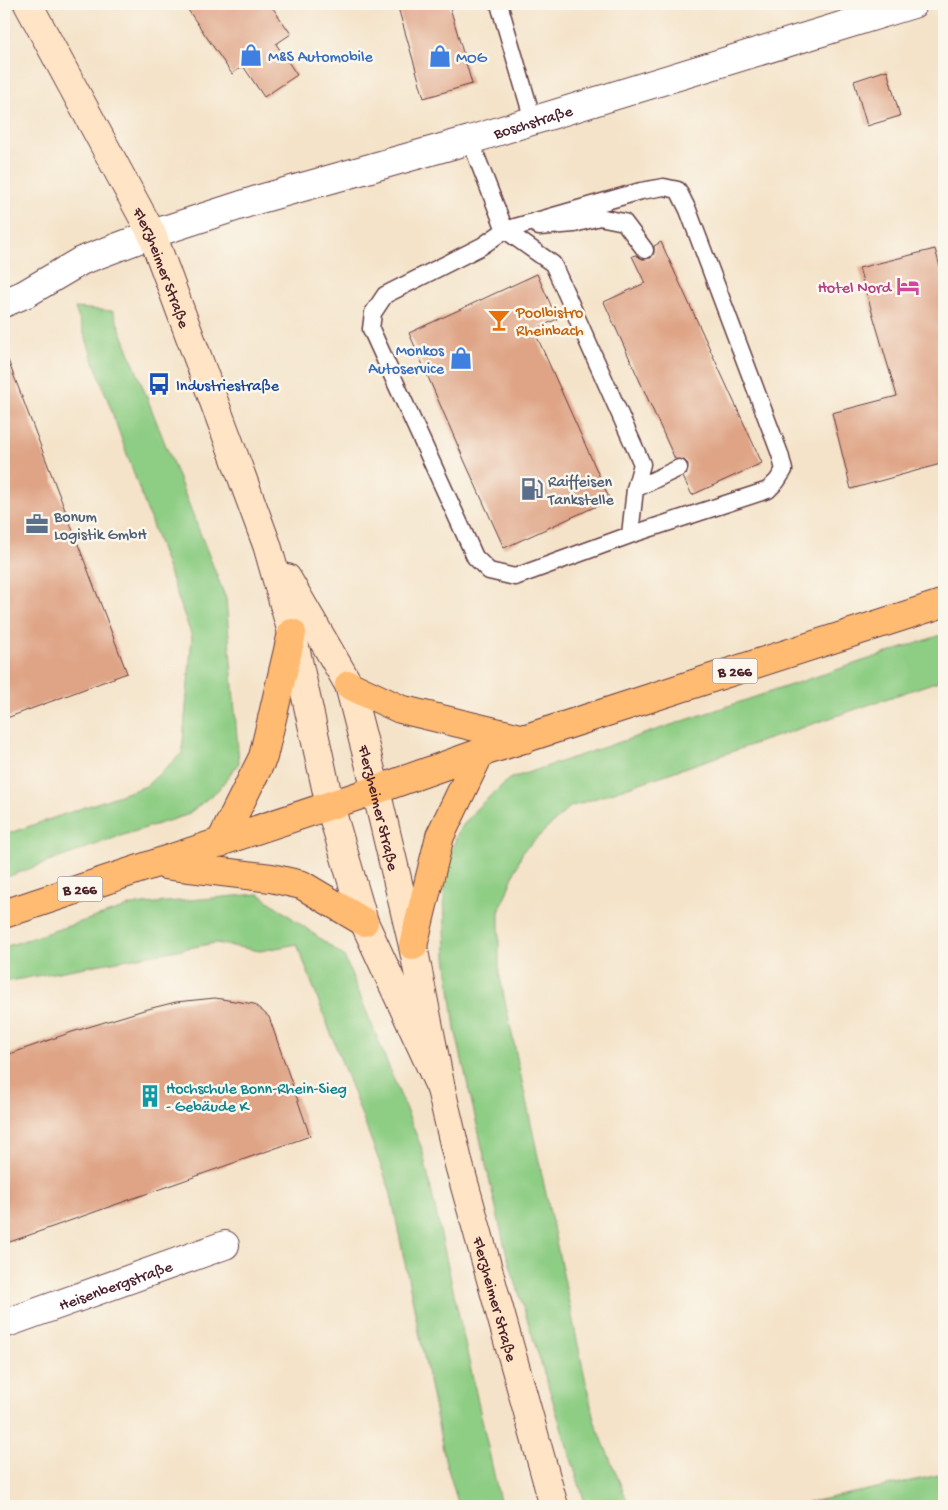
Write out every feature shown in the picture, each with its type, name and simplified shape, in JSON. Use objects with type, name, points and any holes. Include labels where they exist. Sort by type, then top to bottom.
[{"type":"main road","name":"Flerzheimer Straße","points":[[28,4],[152,234],[267,545],[292,633],[330,806],[364,922],[441,1089]]},
{"type":"main road","name":"Flerzheimer Straße","points":[[267,545],[349,685],[413,946],[441,1089],[459,1165],[554,1506]]},
{"type":"main road","name":"B 266","points":[[4,914],[330,806],[525,738],[944,603]]},
{"type":"main road","points":[[220,842],[262,757],[292,633]]},
{"type":"main road","points":[[349,685],[400,710],[525,738]]},
{"type":"main road","points":[[413,946],[440,836],[480,753]]},
{"type":"main road","points":[[156,864],[271,878],[302,885],[364,922]]},
{"type":"street","name":"Boschstraße","points":[[152,234],[260,199],[470,140],[913,4]]},
{"type":"street","points":[[4,303],[25,294],[81,261],[152,234]]},
{"type":"street","name":"Heisenbergstraße","points":[[4,1324],[225,1245]]},
{"type":"lane","points":[[499,4],[534,120]]},
{"type":"lane","points":[[470,140],[505,230],[553,264],[642,464],[635,489],[630,535]]},
{"type":"lane","points":[[664,187],[678,190],[688,210],[780,454],[784,470],[768,490],[630,535],[515,577],[489,571],[475,557],[371,329],[373,313],[385,295],[482,246],[505,230],[618,197],[664,187]]},
{"type":"lane","points":[[505,230],[574,224],[599,217],[624,222],[646,250]]},
{"type":"lane","points":[[635,489],[679,468]]},
{"type":"green space","points":[[75,308],[113,311],[226,599],[239,763],[218,790],[187,815],[117,837],[4,878],[4,835],[146,786],[182,753],[192,637]]},
{"type":"green space","points":[[944,634],[944,679],[570,807],[523,851],[499,912],[499,973],[594,1420],[631,1506],[586,1506],[506,1252],[455,1029],[446,956],[444,895],[450,854],[459,830],[476,809],[509,779]]},
{"type":"green space","points":[[259,894],[344,956],[422,1149],[501,1506],[459,1506],[445,1459],[390,1190],[297,944],[260,951],[215,943],[4,982],[4,947],[133,905]]},
{"type":"green space","points":[[944,1474],[944,1506],[791,1506]]},
{"type":"building","name":"M&S Automobile","points":[[184,4],[270,4],[291,34],[276,44],[297,75],[264,97],[243,66],[232,74]]},
{"type":"building","points":[[397,4],[449,4],[472,84],[424,98]]},
{"type":"building","points":[[887,70],[900,116],[867,126],[854,81]]},
{"type":"building","points":[[661,242],[762,463],[692,495],[683,477],[687,473],[688,464],[684,460],[675,459],[604,302],[645,283],[632,256],[636,255],[642,259],[651,258],[654,253],[654,246]]},
{"type":"building","points":[[935,249],[944,281],[944,463],[851,489],[832,413],[897,396],[859,268]]},
{"type":"building","points":[[537,274],[557,319],[534,330],[610,500],[504,548],[409,333]]},
{"type":"building","name":"Bonum Logistik GmbH","points":[[6,355],[127,673],[4,719],[4,356]]},
{"type":"building","name":"Hochschule Bonn-Rhein-Sieg - Gebäude K","points":[[215,998],[254,1004],[269,1017],[310,1136],[4,1244],[4,1056],[72,1032],[144,1010],[176,1002]]},
{"type":"place","name":"M&S Automobile","points":[[251,55]]},
{"type":"place","name":"MOG","points":[[440,56]]},
{"type":"place","name":"Hotel Nord","points":[[908,286]]},
{"type":"place","name":"Poolbistro Rheinbach","points":[[499,320]]},
{"type":"place","name":"Monkos Autoservice","points":[[461,358]]},
{"type":"place","name":"Industriestraße","points":[[159,384]]},
{"type":"place","name":"Raiffeisen Tankstelle","points":[[532,489]]},
{"type":"place","name":"Bonum Logistik GmbH","points":[[37,524]]},
{"type":"place","name":"Hochschule Bonn-Rhein-Sieg - Gebäude K","points":[[150,1096]]}]
